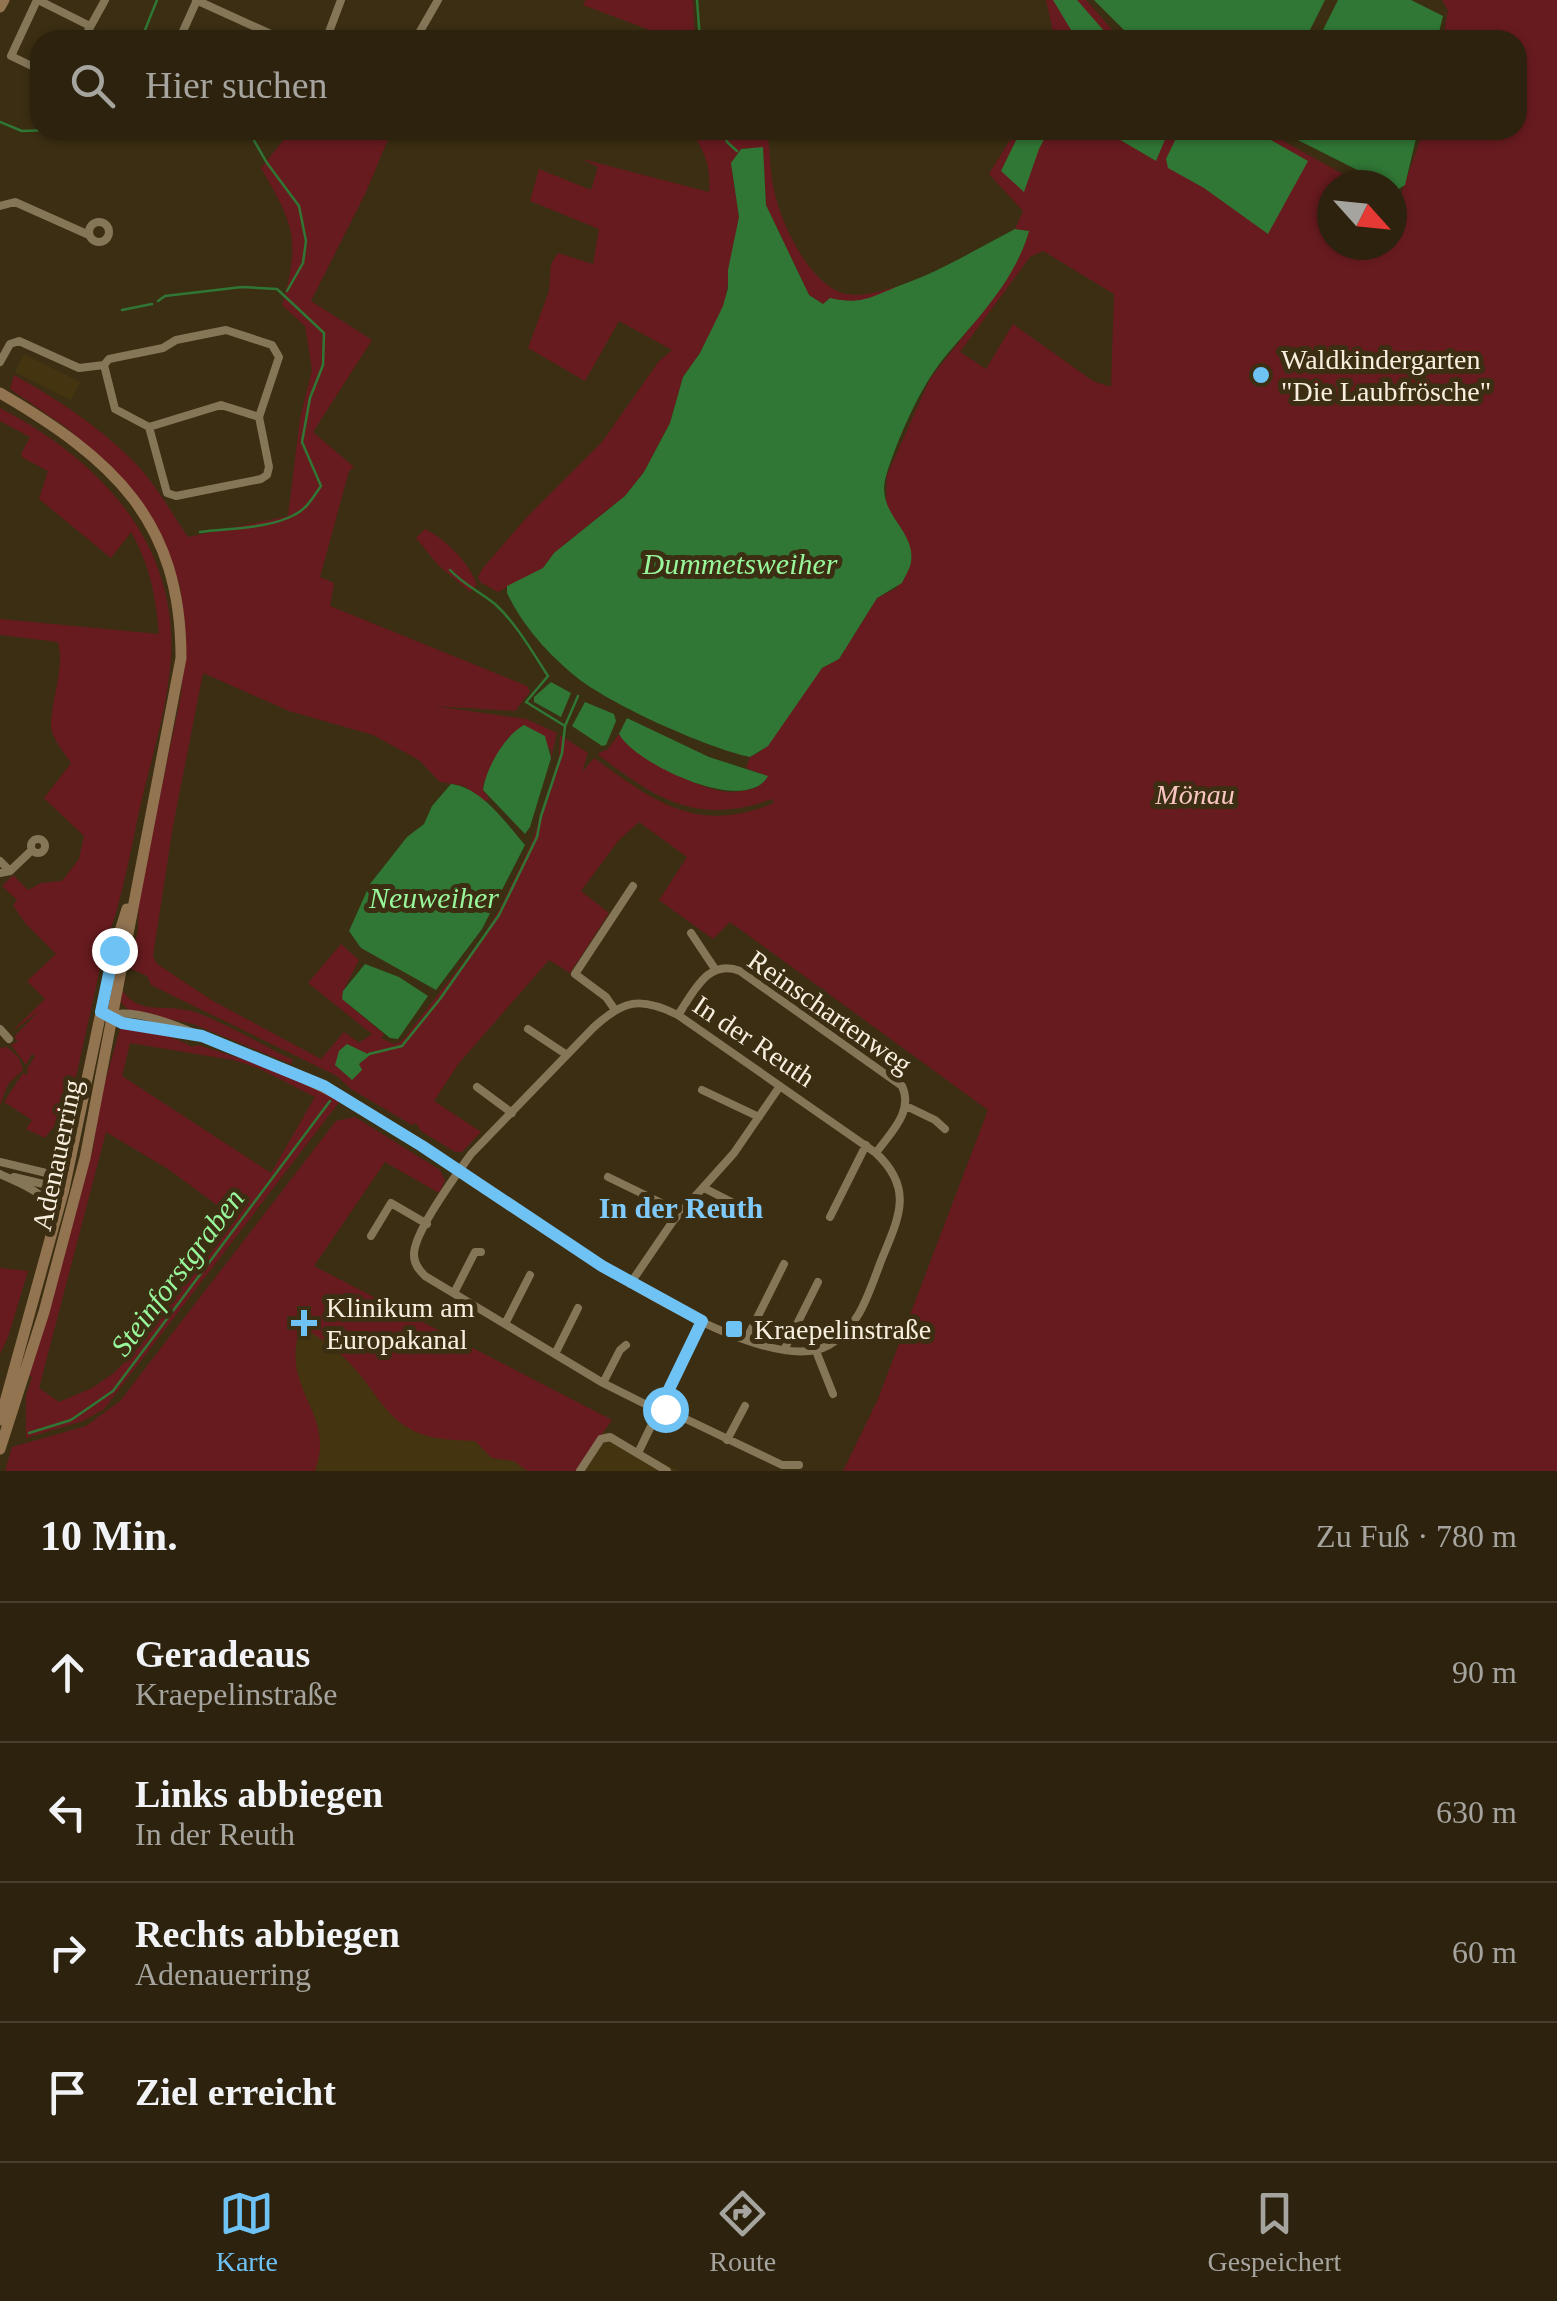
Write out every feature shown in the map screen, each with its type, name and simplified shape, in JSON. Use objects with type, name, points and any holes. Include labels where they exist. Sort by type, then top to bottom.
[{"type":"main road","points":[[0,6],[4,0]]},
{"type":"main road","name":"Adenauerring","points":[[0,393],[61,430],[109,470],[151,524],[168,563],[181,619],[181,658],[140,867],[114,950],[106,1014],[44,1312],[2,1442]]},
{"type":"main road","name":"Adenauerring","points":[[0,1420],[70,1184]]},
{"type":"street","points":[[30,67],[8,60],[37,0],[90,26]]},
{"type":"street","points":[[88,30],[105,0]]},
{"type":"street","points":[[183,30],[196,0],[262,30]]},
{"type":"street","points":[[330,30],[341,0]]},
{"type":"street","points":[[421,30],[438,0]]},
{"type":"street","points":[[0,206],[15,202],[89,235]]},
{"type":"street","points":[[0,362],[10,344],[20,341],[83,369],[104,365],[109,358],[164,348],[176,340],[226,330],[272,345],[279,357],[259,417],[268,467],[264,478],[176,496],[167,493],[149,427]]},
{"type":"street","points":[[0,336],[10,344]]},
{"type":"street","points":[[104,365],[115,409],[149,427],[221,405],[259,417]]},
{"type":"street","points":[[0,861],[5,872],[32,850]]},
{"type":"street","points":[[633,886],[575,974],[606,996],[614,1010],[566,1055],[459,1171],[416,1243],[416,1266],[454,1294],[640,1403],[660,1408],[782,1465],[799,1464]]},
{"type":"street","name":"Reinschartenweg","points":[[692,933],[715,969]]},
{"type":"street","name":"Reinschartenweg","points":[[678,1015],[704,977],[715,969],[728,967],[740,971],[897,1080],[906,1093],[906,1106],[876,1153]]},
{"type":"street","name":"In der Reuth","points":[[614,1010],[648,1002],[678,1015],[888,1164],[898,1183],[897,1220],[856,1320],[841,1337],[816,1351]]},
{"type":"street","points":[[106,1014],[124,1013],[177,1026],[324,1086],[630,1284],[746,1340],[784,1350],[816,1351],[832,1394]]},
{"type":"street","points":[[0,1029],[9,1038]]},
{"type":"street","points":[[528,1030],[566,1055]]},
{"type":"street","points":[[630,1284],[680,1212],[734,1154],[780,1086]]},
{"type":"street","points":[[477,1087],[512,1112]]},
{"type":"street","points":[[702,1090],[759,1116]]},
{"type":"street","name":"Reinschartenweg","points":[[906,1106],[945,1129]]},
{"type":"street","points":[[830,1217],[866,1145]]},
{"type":"street","points":[[0,1162],[70,1184]]},
{"type":"street","points":[[0,1174],[70,1184]]},
{"type":"street","points":[[0,1174],[39,1193],[48,1202],[56,1222]]},
{"type":"street","points":[[608,1177],[680,1212]]},
{"type":"street","points":[[704,1188],[759,1216]]},
{"type":"street","points":[[372,1236],[391,1203],[427,1224]]},
{"type":"street","points":[[454,1294],[475,1252],[481,1252]]},
{"type":"street","points":[[746,1340],[784,1264]]},
{"type":"street","points":[[504,1324],[530,1276]]},
{"type":"street","points":[[784,1350],[818,1282]]},
{"type":"street","points":[[555,1354],[578,1308]]},
{"type":"street","points":[[638,1453],[702,1321]]},
{"type":"street","points":[[604,1384],[626,1345]]},
{"type":"street","points":[[727,1440],[745,1406]]},
{"type":"street","points":[[580,1471],[601,1439],[610,1438],[667,1471]]},
{"type":"shaded area","points":[[24,354],[80,382],[71,400],[15,372]]},
{"type":"shaded area","name":"Klinikum am Europakanal","points":[[252,1237],[609,1424],[604,1432],[679,1471],[108,1471]]},
{"type":"green space","points":[[586,0],[693,0],[694,30],[650,30],[583,5]]},
{"type":"green space","points":[[1046,0],[1086,0],[1112,30],[1053,30]]},
{"type":"green space","name":"Mönau","points":[[1442,0],[1557,0],[1557,1471],[843,1471],[878,1399],[988,1110],[730,922],[713,939],[659,900],[687,857],[639,822],[618,841],[581,891],[609,913],[570,973],[549,960],[459,1063],[434,1101],[481,1132],[462,1152],[455,1152],[421,1131],[416,1123],[412,1125],[351,1089],[337,1076],[151,985],[147,976],[129,968],[138,930],[139,896],[181,695],[186,639],[180,586],[156,524],[109,464],[67,428],[10,389],[14,375],[96,428],[146,475],[188,537],[288,516],[300,419],[312,370],[305,326],[282,305],[291,264],[291,234],[281,204],[261,168],[283,140],[388,140],[311,301],[372,340],[313,432],[354,467],[349,471],[320,577],[334,583],[330,606],[527,686],[530,692],[515,711],[434,706],[526,719],[557,733],[551,758],[551,749],[507,740],[484,782],[483,790],[489,798],[485,802],[465,786],[440,782],[419,760],[373,735],[289,711],[203,673],[153,956],[157,964],[213,1001],[321,1059],[344,1032],[359,1043],[372,1034],[308,983],[341,944],[359,960],[342,999],[384,1034],[381,1038],[394,1044],[402,1041],[482,938],[532,842],[559,757],[560,735],[588,753],[582,772],[594,758],[637,788],[678,809],[722,816],[774,803],[772,799],[721,810],[678,804],[638,784],[597,754],[608,749],[619,734],[653,761],[700,785],[730,792],[758,787],[767,776],[746,768],[750,757],[760,752],[822,668],[839,659],[877,598],[897,588],[902,530],[886,507],[887,475],[930,379],[1001,288],[1028,231],[1015,229],[1023,211],[989,174],[1010,140],[1281,140],[1336,170],[1317,170],[1317,260],[1407,260],[1407,177],[1420,140],[1527,140],[1527,30],[1445,30],[1448,10]],"holes":[[[1043,251],[1114,294],[1111,387],[1093,381],[1013,324],[986,369],[960,352],[1030,257]]]},
{"type":"green space","points":[[697,140],[768,140],[778,204],[790,236],[809,267],[833,289],[846,294],[899,286],[866,299],[830,299],[823,304],[809,295],[766,205],[763,148],[741,149],[731,163],[739,217],[724,306],[683,377],[670,423],[644,472],[625,496],[554,553],[543,568],[498,592],[480,582],[478,577],[483,568],[527,517],[602,442],[659,361],[672,350],[619,321],[585,381],[528,348],[549,291],[551,264],[558,253],[593,264],[599,229],[530,201],[539,169],[591,190],[598,167],[582,159],[709,192],[709,174]]},
{"type":"green space","points":[[0,408],[68,451],[124,507],[145,539],[160,575],[169,614],[171,656],[166,695],[123,885],[105,945],[67,1116],[60,1118],[45,1138],[26,1129],[32,1120],[4,1102],[23,1073],[28,1075],[27,1069],[35,1056],[32,1054],[26,1065],[11,1045],[39,1011],[10,1033],[45,999],[27,981],[56,954],[25,923],[13,905],[17,900],[2,886],[13,875],[28,890],[41,883],[62,881],[79,859],[84,836],[44,798],[71,763],[51,726],[60,664],[58,642],[0,635],[0,619],[159,634],[151,582],[131,532],[111,558],[39,499],[48,471],[23,458],[21,454],[30,437],[0,421]]},
{"type":"green space","points":[[425,529],[463,560],[477,585],[470,592],[438,565],[416,538]]},
{"type":"green space","points":[[122,990],[143,1006],[186,1010],[210,1018],[293,1060],[291,1064],[193,1024],[130,1011],[121,1003]]},
{"type":"green space","points":[[120,1029],[157,1034],[281,1071],[340,1101],[104,1409],[83,1421],[26,1438],[26,1395],[32,1377],[28,1375],[93,1149],[101,1096]],"holes":[[[130,1043],[233,1060],[315,1097],[271,1173],[122,1076]],[[106,1132],[168,1169],[236,1219],[197,1272],[163,1302],[158,1320],[115,1372],[92,1388],[59,1402],[39,1388]]]},
{"type":"green space","points":[[7,1047],[19,1058],[23,1070],[8,1084],[0,1105],[0,1048]]},
{"type":"green space","name":"Klinikum am Europakanal","points":[[355,1117],[440,1170],[445,1181],[439,1193],[385,1162],[314,1266],[612,1420],[575,1471],[527,1471],[514,1461],[492,1458],[475,1441],[436,1438],[406,1427],[392,1416],[346,1359],[307,1330],[299,1332],[296,1365],[319,1432],[315,1471],[5,1471],[12,1447],[86,1426],[120,1401],[336,1121]]},
{"type":"green space","points":[[0,1268],[28,1271],[0,1354]]},
{"type":"water","points":[[1053,0],[1077,0],[1103,30],[1071,30]]},
{"type":"water","points":[[1094,0],[1325,0],[1310,30],[1124,30]]},
{"type":"water","points":[[1338,0],[1411,0],[1443,16],[1440,30],[1323,30]]},
{"type":"water","points":[[1016,140],[1044,140],[1024,192],[1001,171]]},
{"type":"water","points":[[1120,140],[1165,140],[1156,161]]},
{"type":"water","points":[[1175,140],[1271,140],[1308,161],[1268,234],[1204,188],[1168,168],[1166,159]]},
{"type":"water","points":[[1298,140],[1416,140],[1407,177],[1407,170],[1357,170]]},
{"type":"water","name":"Dummetsweiher","points":[[763,147],[766,205],[809,295],[823,304],[830,298],[851,301],[876,295],[933,272],[1015,229],[1029,231],[1004,283],[926,384],[891,462],[884,489],[886,501],[911,550],[902,583],[877,598],[839,659],[822,668],[768,746],[750,757],[659,724],[591,687],[536,638],[513,605],[507,586],[543,568],[554,553],[625,496],[644,472],[670,423],[683,377],[700,353],[723,306],[739,217],[731,163],[741,149]]},
{"type":"water","points":[[551,682],[571,693],[561,717],[534,702],[534,697]]},
{"type":"water","points":[[585,702],[614,714],[616,721],[606,745],[572,726]]},
{"type":"water","points":[[627,718],[709,757],[768,776],[756,787],[738,791],[691,781],[667,771],[629,746],[619,734]]},
{"type":"water","points":[[524,725],[545,736],[551,758],[525,834],[483,790],[498,753]]},
{"type":"water","name":"Neuweiher","points":[[451,784],[483,799],[525,845],[482,929],[436,990],[361,948],[349,931],[370,884],[407,837],[424,824],[432,806]]},
{"type":"water","points":[[365,964],[399,977],[428,996],[398,1039],[390,1038],[342,999],[343,991]]},
{"type":"water","points":[[347,1044],[370,1055],[359,1064],[362,1070],[352,1080],[335,1065],[339,1051]]},
{"type":"waterway","points":[[145,30],[157,0]]},
{"type":"waterway","name":"Steinforstgraben","points":[[697,0],[699,30]]},
{"type":"waterway","points":[[0,122],[30,131]]},
{"type":"waterway","points":[[254,140],[299,206],[306,241],[303,263],[287,291]]},
{"type":"waterway","name":"Steinforstgraben","points":[[726,140],[737,151]]},
{"type":"waterway","points":[[158,301],[165,296],[242,287],[277,289],[324,333],[323,365],[310,398],[302,442],[321,486],[303,509],[284,520],[200,532]]},
{"type":"waterway","points":[[122,310],[152,304]]},
{"type":"waterway","points":[[450,570],[495,604],[517,629],[548,676],[526,702],[565,726]]},
{"type":"waterway","name":"Steinforstgraben","points":[[369,1054],[402,1046],[499,915],[537,837],[562,753],[565,726],[578,696]]},
{"type":"waterway","name":"Steinforstgraben","points":[[29,1433],[71,1420],[113,1391],[330,1101]]},
{"type":"place","name":"Waldkindergarten \"Die Laubfrösche\"","points":[[1261,375]]},
{"type":"place","name":"Klinikum am Europakanal","points":[[304,1323]]},
{"type":"place","name":"Kraepelinstraße","points":[[734,1329]]},
{"type":"district","name":"In der Reuth","points":[[681,1207]]},
{"type":"route","points":[[114,950],[101,1012],[122,1023],[202,1036],[324,1086],[630,1284],[702,1321],[660,1408],[665,1409]]}]
